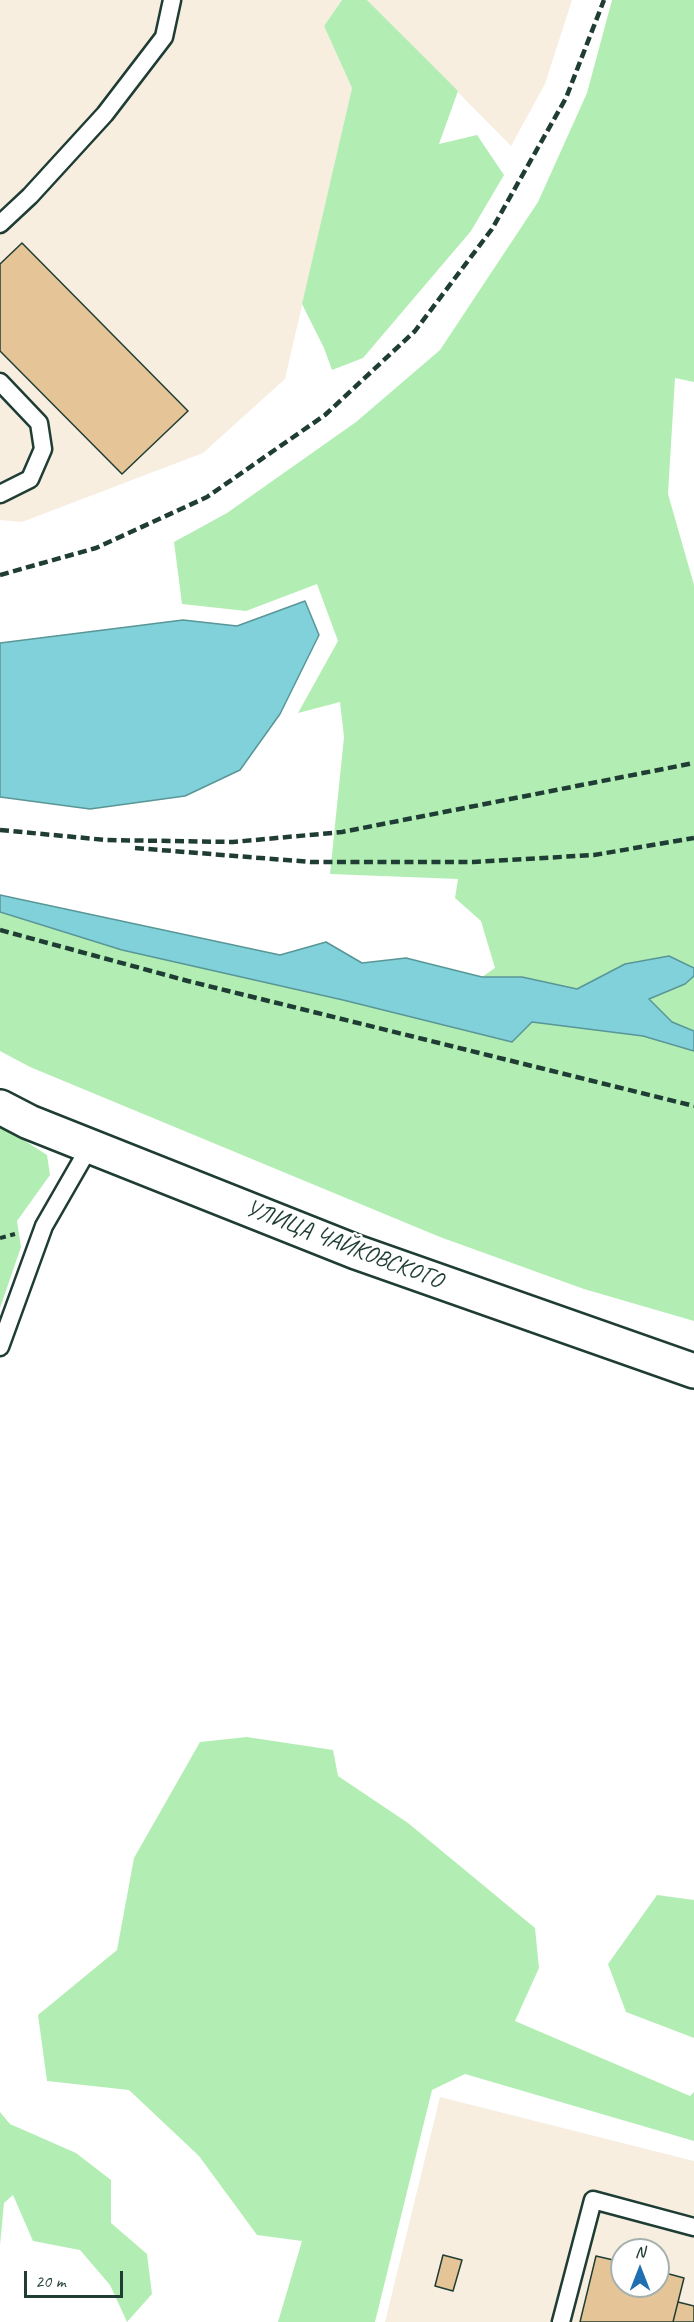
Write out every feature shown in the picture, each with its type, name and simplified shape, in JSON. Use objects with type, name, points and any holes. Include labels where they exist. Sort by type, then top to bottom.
[{"type":"main road","name":"УЛИЦА ЧАЙКОВСКОГО","points":[[0,1107],[29,1122],[356,1252],[694,1371]]},
{"type":"lane","points":[[0,224],[30,196],[111,106],[164,37],[172,0]]},
{"type":"lane","points":[[0,382],[39,423],[43,448],[30,479],[0,494]]},
{"type":"lane","points":[[0,1347],[44,1226],[90,1146]]},
{"type":"lane","points":[[561,2322],[593,2200],[694,2227]]},
{"type":"shaded area","points":[[0,0],[342,0],[324,26],[352,88],[285,379],[203,453],[22,522],[0,520]]},
{"type":"shaded area","points":[[367,0],[572,0],[545,84],[511,146]]},
{"type":"shaded area","points":[[440,2097],[694,2161],[694,2322],[385,2322]]},
{"type":"green space","points":[[342,0],[367,0],[458,91],[439,144],[477,135],[504,175],[471,231],[363,358],[332,370],[324,348],[302,304],[352,88],[324,26]]},
{"type":"green space","points":[[612,0],[694,0],[694,382],[675,378],[668,494],[694,585],[694,968],[669,956],[625,964],[577,989],[522,977],[482,977],[495,968],[481,921],[455,898],[458,879],[330,874],[344,737],[340,702],[298,713],[338,641],[317,584],[246,611],[182,604],[174,542],[227,513],[356,422],[440,350],[538,202],[587,93]]},
{"type":"green space","points":[[0,912],[122,950],[343,1000],[511,1042],[531,1022],[643,1036],[694,1051],[694,1321],[584,1289],[440,1237],[30,1067],[0,1051]]},
{"type":"green space","points":[[694,976],[694,1031],[672,1022],[648,999],[685,984]]},
{"type":"green space","points":[[0,1127],[47,1155],[50,1175],[17,1221],[21,1247],[0,1308]]},
{"type":"green space","points":[[247,1737],[333,1750],[338,1776],[408,1823],[535,1928],[539,1968],[515,2021],[690,2096],[694,2092],[694,2141],[465,2074],[432,2090],[375,2322],[278,2322],[302,2241],[257,2235],[199,2156],[129,2090],[47,2081],[38,2015],[117,1950],[134,1858],[200,1742]]},
{"type":"green space","points":[[657,1895],[694,1900],[694,2038],[626,2012],[608,1964]]},
{"type":"green space","points":[[0,2112],[10,2124],[76,2153],[111,2180],[111,2223],[147,2254],[152,2294],[127,2322],[110,2285],[80,2250],[33,2241],[13,2195],[4,2203],[0,2245]]},
{"type":"water","points":[[305,601],[319,635],[280,714],[240,770],[185,796],[90,809],[0,797],[0,643],[183,620],[237,626]]},
{"type":"water","points":[[0,895],[280,955],[326,942],[362,963],[406,958],[482,977],[522,977],[577,989],[625,964],[669,956],[694,968],[694,976],[685,984],[649,999],[672,1022],[694,1031],[694,1051],[643,1036],[532,1022],[512,1042],[343,1000],[122,950],[0,912]]},
{"type":"building","points":[[22,243],[188,411],[122,474],[0,351],[0,264]]},
{"type":"building","points":[[443,2255],[462,2260],[453,2291],[435,2286]]},
{"type":"building","points":[[596,2256],[610,2259],[610,2298],[670,2298],[670,2274],[684,2278],[673,2322],[580,2322]]},
{"type":"building","points":[[678,2302],[694,2306],[694,2322],[673,2322]]},
{"type":"railway","points":[[0,575],[96,548],[207,497],[325,415],[415,331],[492,229],[566,98],[604,0]]},
{"type":"railway","points":[[0,830],[106,840],[233,842],[342,832],[694,763]]},
{"type":"railway","points":[[135,848],[311,862],[474,862],[594,855],[694,838]]},
{"type":"railway","points":[[0,930],[188,981],[694,1106]]}]
